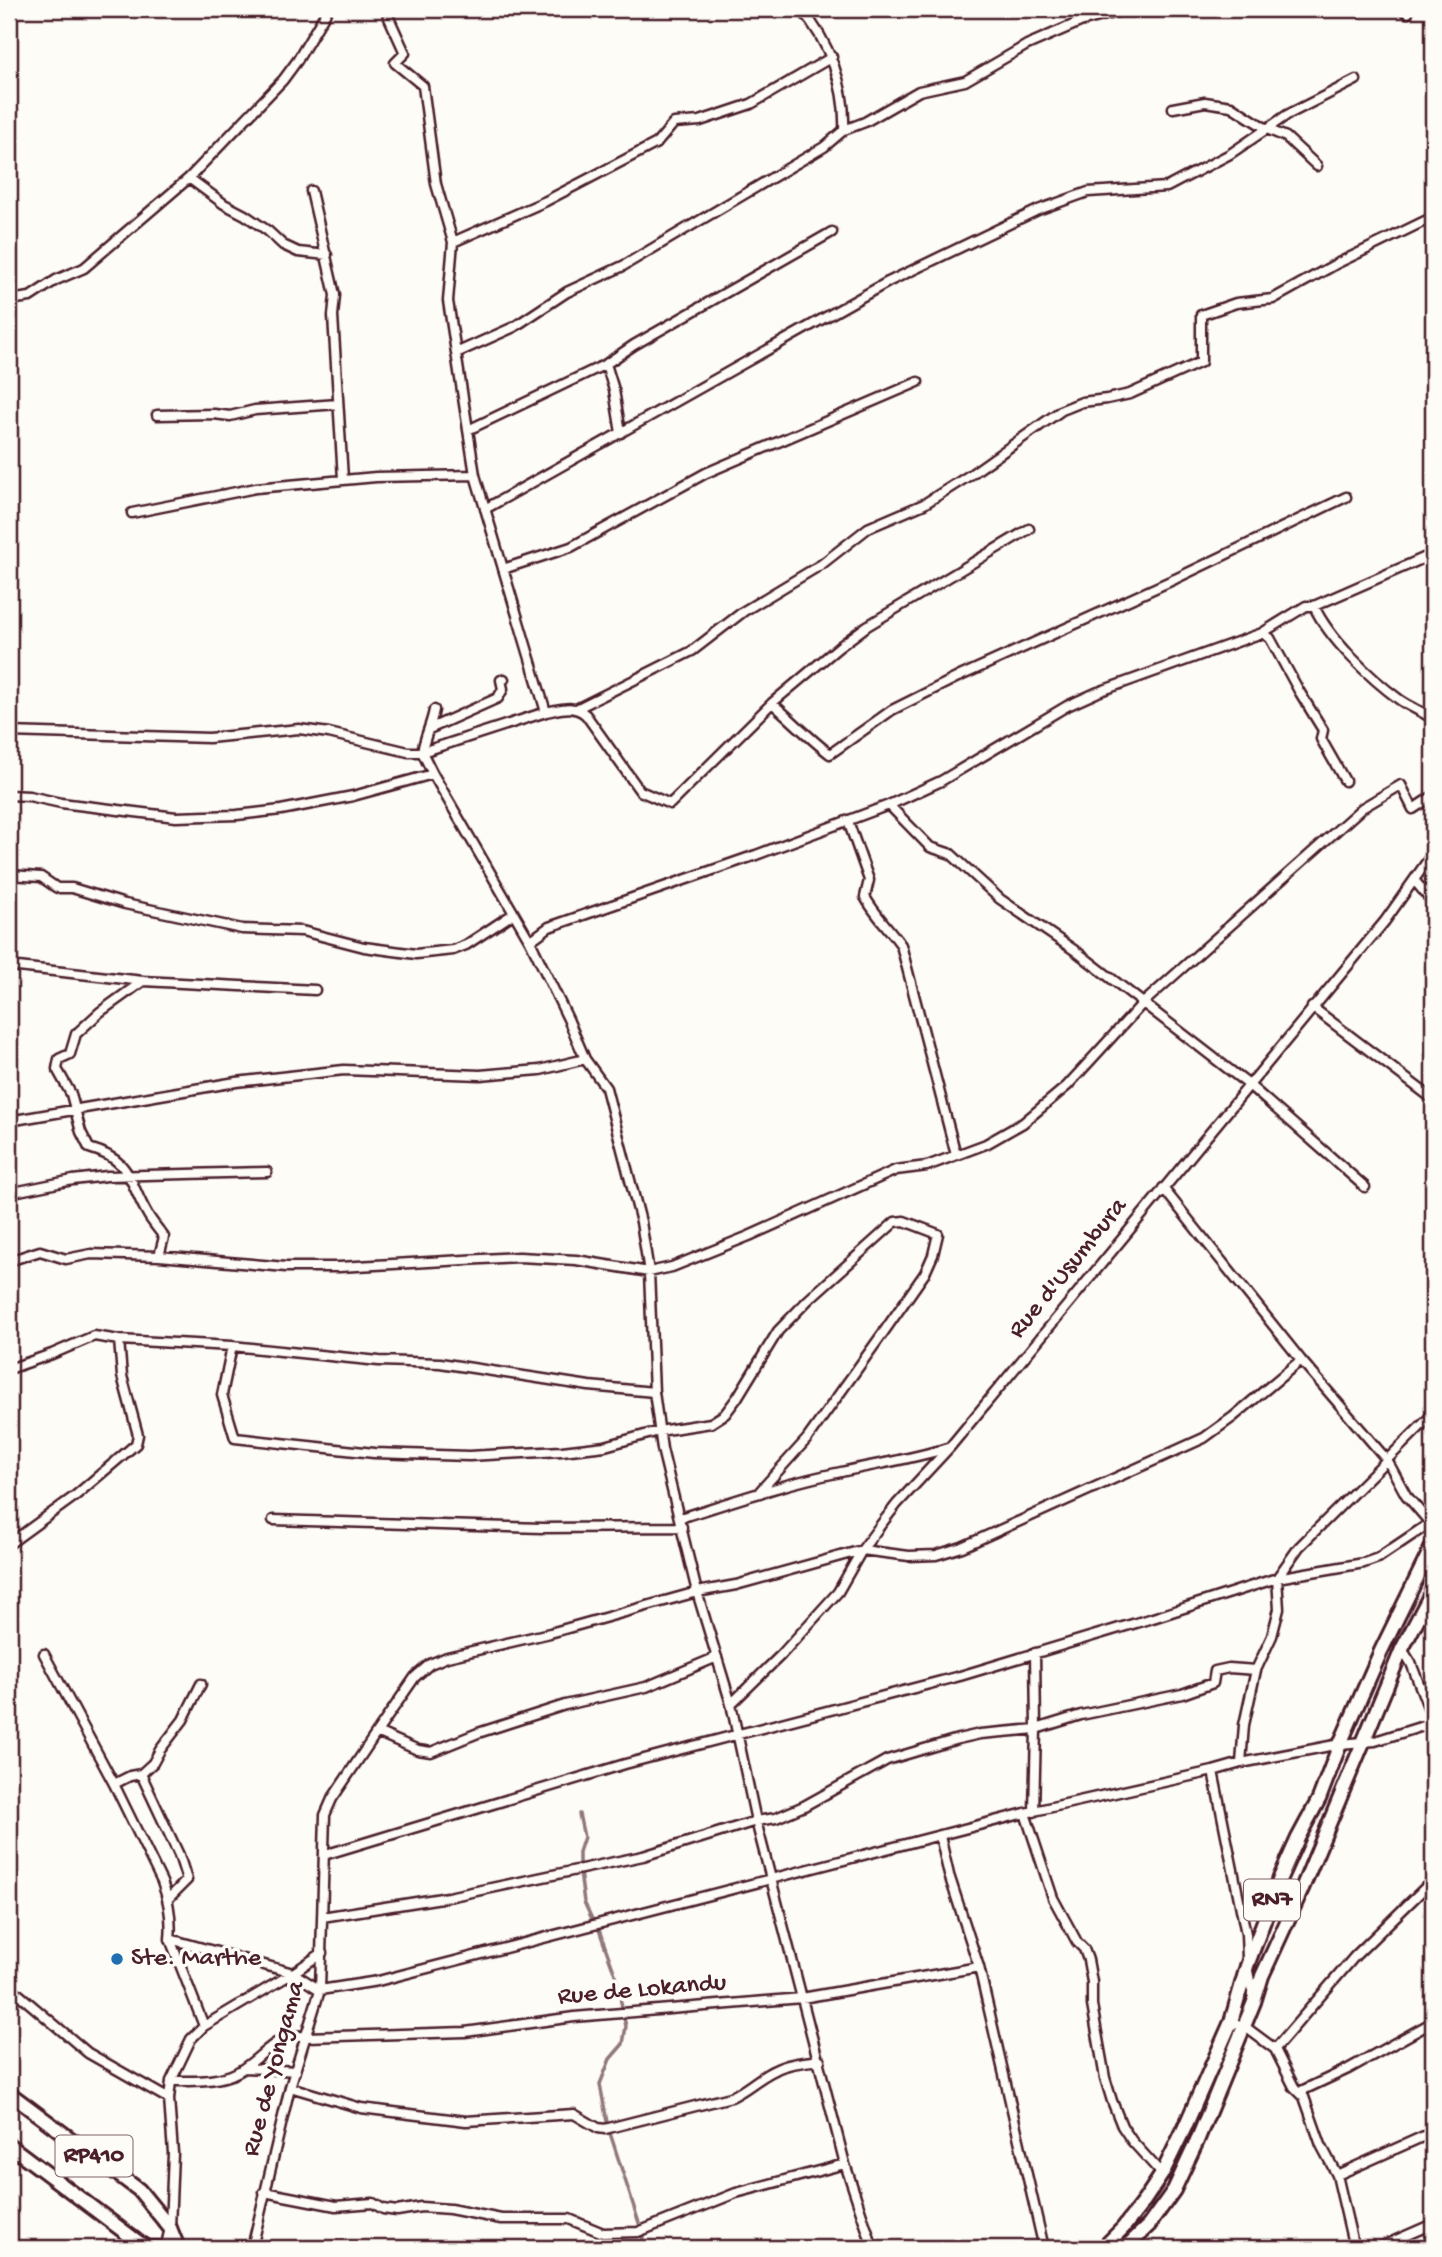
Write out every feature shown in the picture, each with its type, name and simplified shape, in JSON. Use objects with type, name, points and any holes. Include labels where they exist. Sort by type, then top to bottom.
[{"type":"main road","name":"RN7","points":[[1125,2248],[1149,2225],[1174,2190],[1197,2141],[1237,2024],[1247,1966],[1280,1878],[1319,1800],[1340,1744],[1381,1651],[1433,1545]]},
{"type":"main road","name":"RN7","points":[[1103,2248],[1123,2228],[1162,2174],[1237,2024],[1254,2003],[1262,1976],[1402,1649],[1433,1590]]},
{"type":"main road","name":"RP410","points":[[9,2093],[139,2190],[170,2228],[177,2248]]},
{"type":"main road","name":"RP410","points":[[9,2145],[138,2242],[148,2248],[158,2248]]},
{"type":"street","points":[[9,300],[30,297],[56,280],[84,268],[189,178],[283,80],[328,9]]},
{"type":"street","points":[[385,9],[405,52],[395,63],[422,86],[436,184],[453,242],[448,300],[475,475],[546,712]]},
{"type":"street","points":[[802,9],[816,27],[832,57],[845,116],[844,130]]},
{"type":"street","points":[[456,353],[514,327],[568,292],[624,266],[824,147],[844,130],[865,122],[919,90],[965,81],[1037,40],[1080,22],[1128,9]]},
{"type":"street","points":[[453,242],[546,201],[657,143],[674,123],[700,121],[751,104],[832,57]]},
{"type":"street","points":[[485,509],[888,282],[1038,210],[1088,192],[1167,187],[1230,155],[1287,115],[1356,80]]},
{"type":"street","points":[[1173,108],[1205,102],[1231,106],[1267,129],[1286,137],[1317,166]]},
{"type":"street","points":[[189,178],[224,204],[245,215],[283,245],[298,252],[327,255]]},
{"type":"street","points":[[312,191],[335,295],[333,316],[343,479]]},
{"type":"street","points":[[576,709],[692,651],[744,611],[822,564],[868,528],[924,504],[1062,410],[1082,402],[1130,394],[1201,362],[1200,315],[1236,303],[1273,299],[1336,264],[1433,217]]},
{"type":"street","points":[[468,430],[606,363],[832,232]]},
{"type":"street","points":[[606,363],[614,390],[621,433]]},
{"type":"street","points":[[503,569],[571,547],[601,533],[706,473],[918,382]]},
{"type":"street","points":[[158,415],[230,416],[255,410],[338,404]]},
{"type":"street","points":[[132,513],[256,488],[316,484],[343,479],[475,475]]},
{"type":"street","points":[[772,704],[830,754],[892,710],[957,677],[1175,579],[1346,497]]},
{"type":"street","points":[[9,732],[209,738],[299,729],[329,733],[408,752],[422,752],[546,712],[563,708],[576,709],[586,715],[640,791],[670,804],[772,704],[867,626],[1029,529]]},
{"type":"street","points":[[530,941],[549,927],[889,805],[941,781],[1067,706],[1098,692],[1262,633],[1306,606],[1314,606],[1433,554]]},
{"type":"street","points":[[1314,606],[1322,623],[1362,666],[1401,701],[1433,719]]},
{"type":"street","points":[[1262,633],[1270,638],[1323,730],[1321,739],[1345,782]]},
{"type":"street","points":[[428,730],[498,698],[503,690],[501,680],[504,679]]},
{"type":"street","points":[[434,710],[422,752],[530,941],[585,1059],[606,1088],[641,1222],[649,1272],[654,1392],[662,1449],[697,1592],[731,1704],[756,1821],[845,2164],[873,2248]]},
{"type":"street","points":[[9,795],[176,817],[237,815],[281,810],[354,796],[433,774]]},
{"type":"street","points":[[9,1261],[40,1251],[66,1259],[91,1254],[159,1256],[286,1267],[339,1267],[519,1257],[576,1260],[649,1272],[672,1267],[750,1236],[896,1170],[927,1166],[986,1144],[1023,1123],[1067,1086],[1142,1004],[1362,807],[1401,785],[1413,809],[1433,796]]},
{"type":"street","points":[[889,805],[930,847],[951,855],[1000,899],[1077,952],[1249,1085],[1364,1187]]},
{"type":"street","points":[[848,821],[869,880],[865,897],[876,916],[886,924],[901,945],[956,1155]]},
{"type":"street","name":"Rue d'Usumbura","points":[[731,1704],[781,1655],[838,1591],[862,1550],[897,1504],[950,1447],[1385,921],[1433,853]]},
{"type":"street","points":[[9,875],[41,877],[57,888],[72,888],[125,904],[242,929],[302,931],[365,947],[416,954],[453,950],[513,914]]},
{"type":"street","points":[[1415,881],[1433,903]]},
{"type":"street","points":[[9,966],[143,981],[315,990]]},
{"type":"street","points":[[143,981],[76,1034],[70,1054],[60,1059],[57,1069],[71,1094],[81,1132],[89,1148],[106,1153],[131,1175],[147,1213],[164,1237],[159,1256]]},
{"type":"street","points":[[1312,1007],[1433,1099]]},
{"type":"street","points":[[9,1121],[236,1082],[344,1070],[480,1075],[540,1070],[585,1059]]},
{"type":"street","points":[[9,1193],[73,1180],[131,1175],[267,1172]]},
{"type":"street","points":[[324,1855],[625,1765],[883,1697],[1035,1653],[1277,1578],[1371,1561],[1431,1525],[1406,1495],[1387,1460],[1301,1360],[1163,1188]]},
{"type":"street","points":[[232,1346],[222,1395],[235,1438],[374,1453],[469,1456],[605,1446],[659,1431],[711,1423],[725,1414],[737,1398],[778,1331],[808,1300],[895,1222],[904,1221],[938,1234],[925,1273],[807,1439],[760,1491]]},
{"type":"street","points":[[9,1369],[94,1336],[379,1361],[440,1363],[589,1387],[654,1392]]},
{"type":"street","points":[[9,1544],[75,1496],[136,1444],[138,1435],[122,1376],[119,1340]]},
{"type":"street","points":[[862,1550],[909,1556],[936,1555],[961,1547],[1204,1438],[1233,1418],[1301,1360]]},
{"type":"street","points":[[1241,1762],[1244,1725],[1256,1670],[1272,1636],[1279,1609],[1277,1578],[1299,1547],[1433,1414]]},
{"type":"street","points":[[272,1520],[542,1528],[681,1523],[760,1491],[842,1471],[920,1457],[950,1447]]},
{"type":"street","name":"Rue de Yongama","points":[[252,2248],[289,2087],[320,1990],[325,1815],[377,1731],[415,1677],[430,1664],[447,1657],[550,1633],[862,1550]]},
{"type":"street","points":[[170,1939],[293,1973],[320,1990],[378,1981],[1029,1812],[1213,1771],[1241,1762],[1400,1735],[1433,1722],[1411,1663],[1402,1649]]},
{"type":"street","points":[[1035,1653],[1036,1729],[1029,1812],[1053,1898],[1088,1960],[1092,2005],[1105,2078],[1112,2101],[1122,2126],[1132,2141],[1162,2174]]},
{"type":"street","points":[[44,1654],[114,1784],[162,1882],[168,1899],[172,1927],[170,1939],[204,2026]]},
{"type":"street","points":[[377,1731],[418,1751],[431,1752],[478,1733],[565,1705],[646,1687],[717,1657]]},
{"type":"street","points":[[322,1917],[448,1897],[643,1856],[756,1821],[776,1818],[804,1806],[887,1760],[980,1734],[1036,1729],[1081,1715],[1182,1694],[1213,1683],[1215,1671],[1229,1668],[1256,1670]]},
{"type":"street","points":[[114,1784],[141,1774],[153,1763],[173,1735],[201,1684]]},
{"type":"street","points":[[1213,1771],[1246,1934],[1247,1966],[1254,2003]]},
{"type":"street","points":[[141,1774],[179,1855],[187,1880],[168,1899]]},
{"type":"street","points":[[940,1836],[949,1875],[979,1967],[1044,2248]]},
{"type":"street","points":[[1275,2049],[1355,1956],[1433,1880]]},
{"type":"street","points":[[158,2248],[166,2245],[170,2228],[173,2152],[169,2099],[171,2081],[191,2039],[204,2026],[322,1953]]},
{"type":"street","name":"Rue de Lokandu","points":[[245,2068],[287,2036],[295,2034],[306,2037],[465,2032],[574,2017],[802,1998],[979,1967]]},
{"type":"street","points":[[9,1986],[88,2053],[169,2099]]},
{"type":"street","points":[[1299,2092],[1348,2069],[1433,2022]]},
{"type":"street","points":[[1237,2024],[1275,2049],[1288,2076],[1304,2096],[1321,2145],[1337,2175],[1354,2248]]},
{"type":"street","points":[[289,2087],[361,2108],[466,2121],[574,2114],[598,2128],[605,2129],[730,2097],[747,2090],[778,2068],[820,2060]]},
{"type":"street","points":[[171,2081],[220,2078],[245,2068],[296,2071]]},
{"type":"street","points":[[1337,2175],[1433,2132]]},
{"type":"street","points":[[264,2192],[336,2206],[373,2203],[383,2209],[397,2211],[421,2207],[501,2219],[569,2219],[603,2233],[638,2232],[736,2193],[845,2164]]},
{"type":"street","points":[[1378,2248],[1433,2224]]},
{"type":"waterway","points":[[579,1814],[584,1837],[579,1852],[579,1865]]},
{"type":"waterway","points":[[580,1872],[584,1902],[592,1919]]},
{"type":"waterway","points":[[598,1927],[616,1977],[622,2007]]},
{"type":"waterway","points":[[607,2122],[600,2084],[610,2059],[623,2044],[626,2026],[623,2015]]},
{"type":"waterway","points":[[609,2130],[640,2226]]},
{"type":"waterway","points":[[642,2235],[645,2248]]},
{"type":"place","name":"Ste. Marthe","points":[[117,1959]]}]
